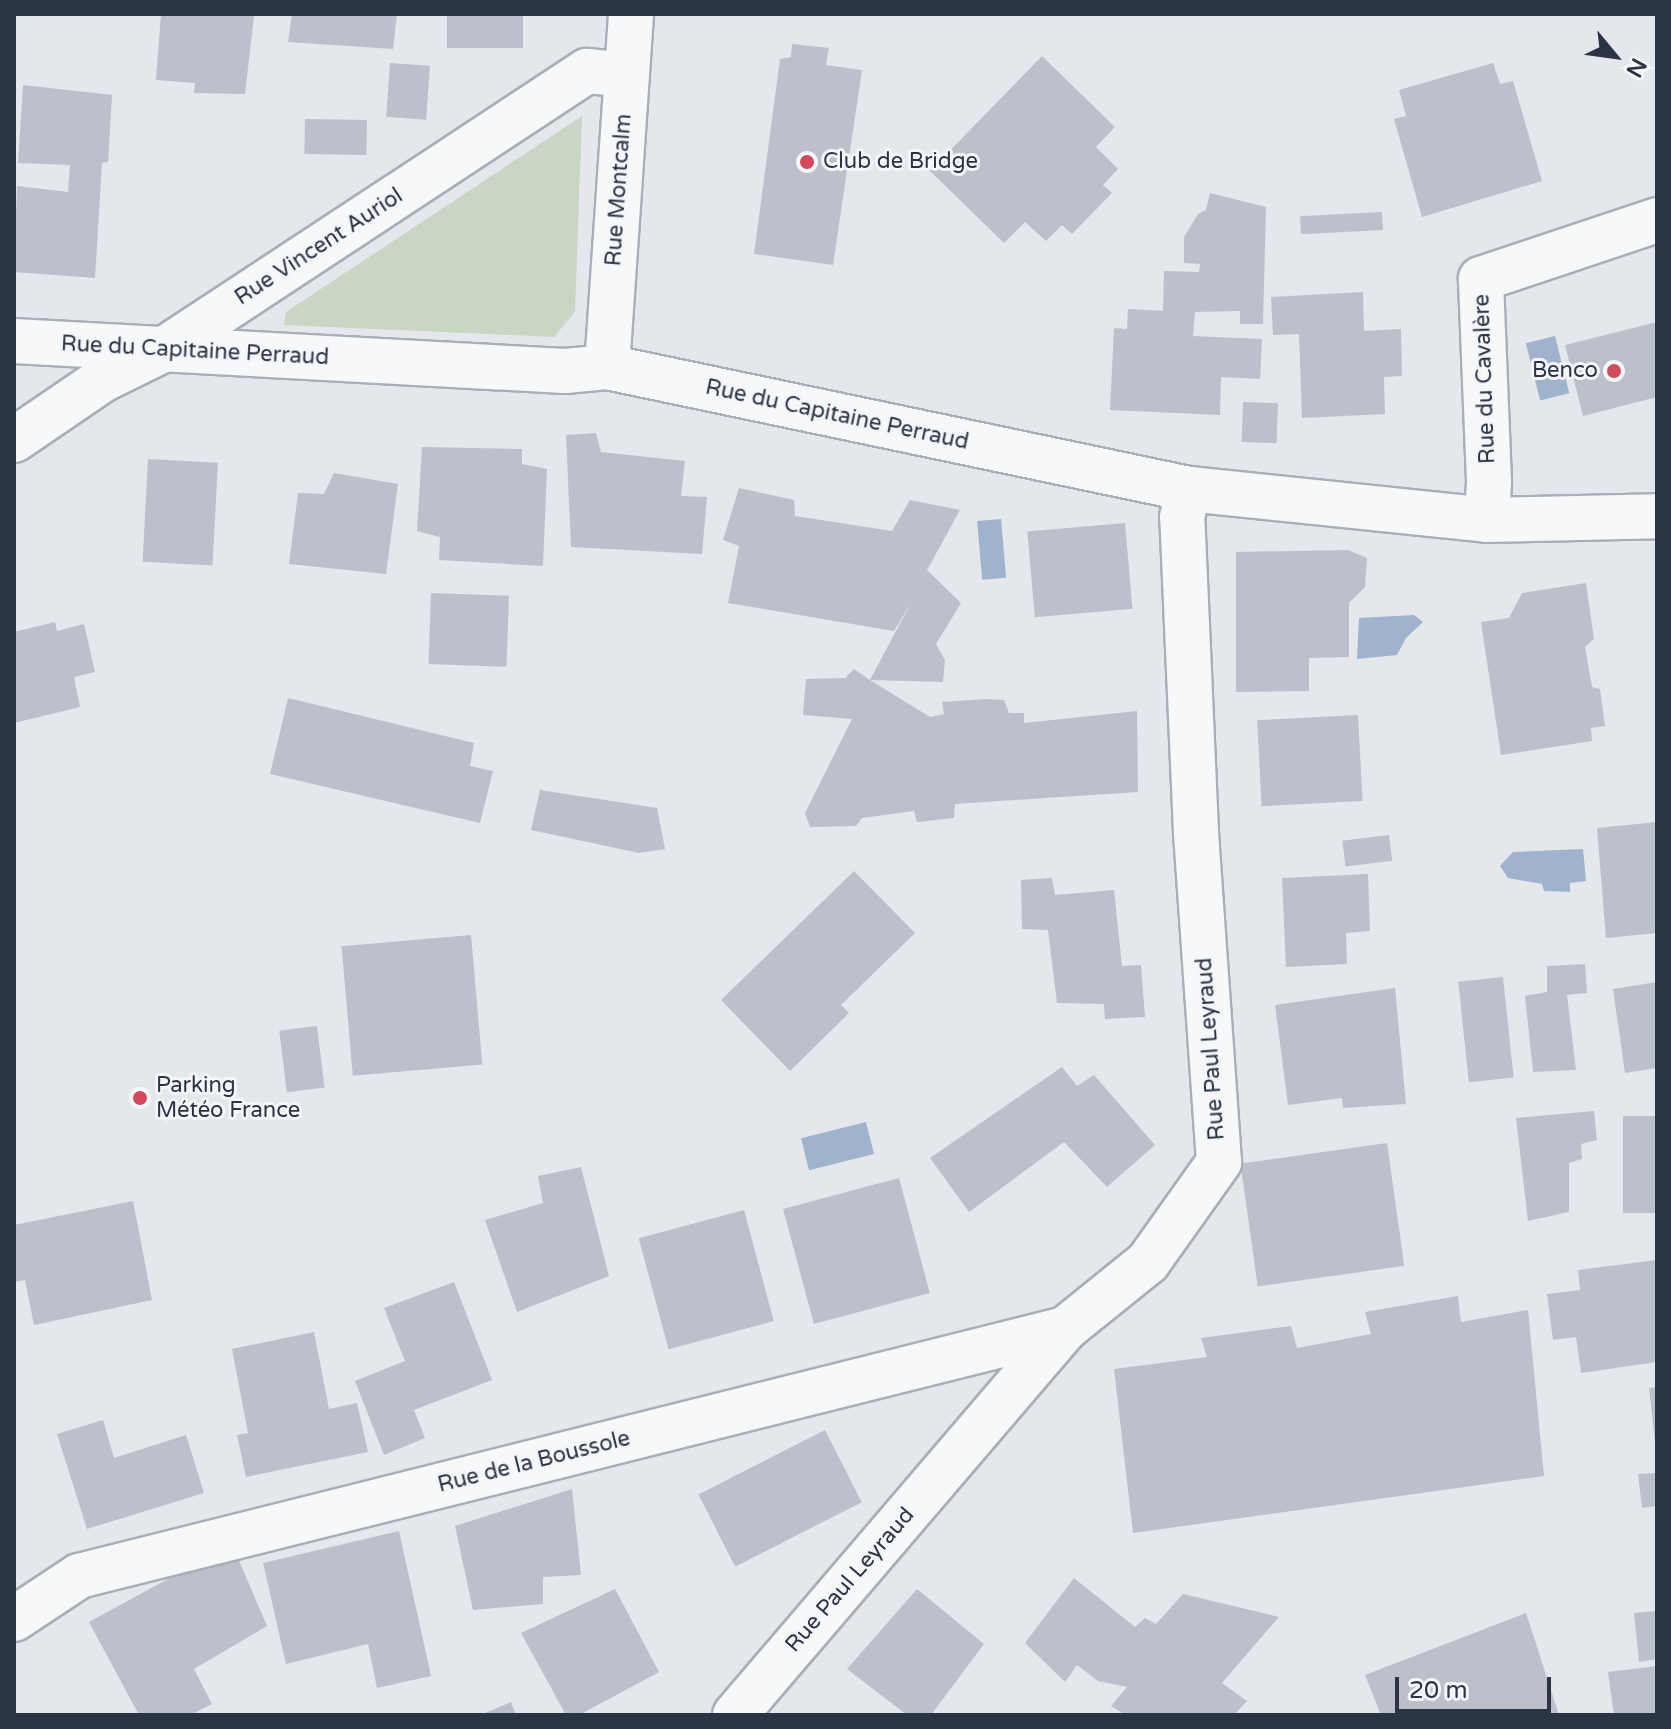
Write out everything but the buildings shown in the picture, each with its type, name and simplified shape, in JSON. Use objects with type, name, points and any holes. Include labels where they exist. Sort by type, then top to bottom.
[{"type":"street","name":"Rue Montcalm","points":[[607,367],[631,14]]},
{"type":"street","name":"Rue Vincent Auriol","points":[[14,440],[102,380],[163,350],[587,71],[627,75]]},
{"type":"street","name":"Rue du Cavalère","points":[[1487,520],[1489,481],[1481,279],[1657,220]]},
{"type":"street","name":"Rue du Capitaine Perraud","points":[[14,341],[565,371],[607,367],[1189,489],[1487,520],[1657,516]]},
{"type":"street","name":"Rue Paul Leyraud","points":[[735,1715],[1065,1329],[1148,1262],[1219,1162],[1182,517],[1189,489]]},
{"type":"street","name":"Rue de la Boussole","points":[[14,1619],[79,1576],[1065,1329]]},
{"type":"green space","points":[[582,116],[575,312],[554,337],[284,325],[286,312]]},
{"type":"water","points":[[1555,336],[1569,393],[1540,401],[1526,343]]},
{"type":"water","points":[[1001,519],[1006,578],[982,580],[977,521]]},
{"type":"water","points":[[1414,615],[1423,622],[1406,638],[1397,655],[1357,659],[1359,618]]},
{"type":"water","points":[[1583,849],[1586,881],[1570,883],[1570,892],[1544,891],[1542,884],[1508,878],[1500,866],[1513,852]]},
{"type":"water","points":[[866,1122],[874,1154],[809,1170],[801,1138]]},
{"type":"place","name":"Club de Bridge","points":[[807,162]]},
{"type":"place","name":"Benco","points":[[1614,371]]},
{"type":"place","name":"Parking Météo France","points":[[140,1098]]}]
